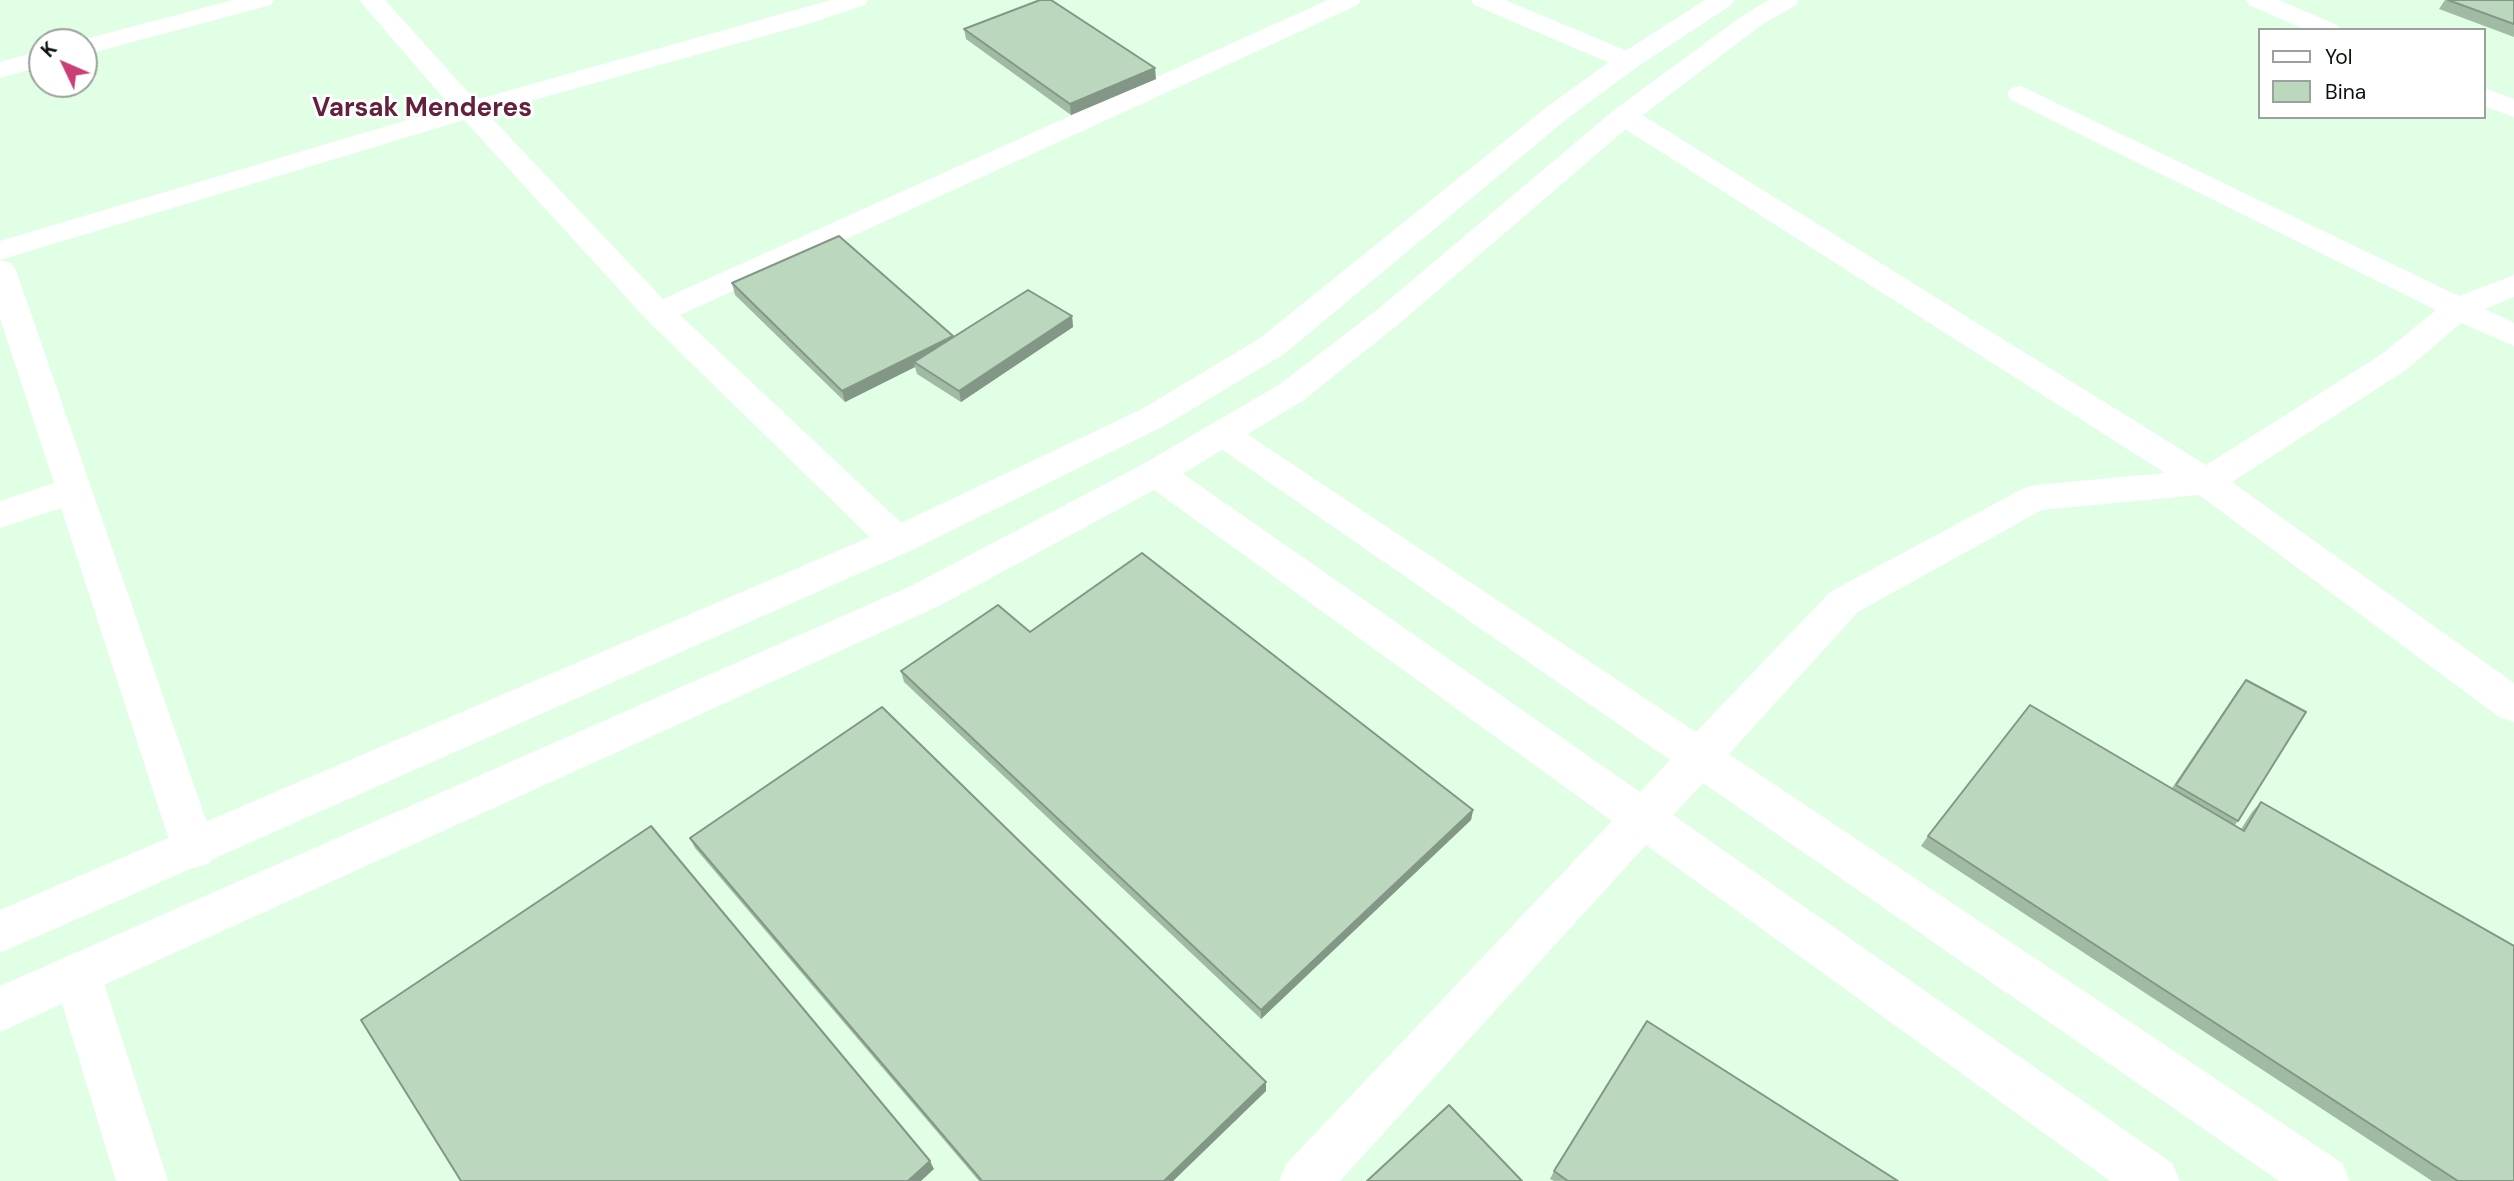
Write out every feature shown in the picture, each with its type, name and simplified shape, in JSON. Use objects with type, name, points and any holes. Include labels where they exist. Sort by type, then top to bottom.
[{"type":"street","points":[[98,43],[262,0]]},
{"type":"street","points":[[372,0],[469,110],[658,313],[897,541]]},
{"type":"street","points":[[776,0],[802,18]]},
{"type":"street","points":[[0,251],[469,110],[802,18],[856,0]]},
{"type":"street","points":[[658,313],[1349,0]]},
{"type":"street","points":[[1483,0],[1628,61]]},
{"type":"street","points":[[0,932],[897,541],[1152,418],[1272,346],[1558,112],[1628,61],[1722,0]]},
{"type":"street","points":[[0,1009],[925,596],[1156,473],[1292,392],[1389,316],[1624,116],[1751,21],[1787,0]]},
{"type":"street","points":[[2258,0],[2323,28]]},
{"type":"street","points":[[0,70],[28,62]]},
{"type":"street","points":[[2021,93],[2514,336]]},
{"type":"street","points":[[2486,97],[2514,109]]},
{"type":"street","points":[[1624,116],[2206,482],[2514,705]]},
{"type":"street","points":[[0,270],[194,849]]},
{"type":"street","points":[[1305,1181],[1844,602],[2035,498],[2206,482],[2394,362],[2458,310],[2514,285]]},
{"type":"street","points":[[1223,434],[2324,1181]]},
{"type":"street","points":[[1156,473],[2154,1181]]},
{"type":"street","points":[[0,515],[74,490]]},
{"type":"street","points":[[77,974],[142,1181]]},
{"type":"building","points":[[1040,0],[1051,0],[1155,68],[1070,104],[964,29]]},
{"type":"building","points":[[2448,0],[2514,0],[2514,24]]},
{"type":"building","points":[[839,236],[953,336],[842,391],[732,283]]},
{"type":"building","points":[[1028,290],[1072,316],[959,391],[914,362]]},
{"type":"building","points":[[1142,553],[1473,810],[1261,1010],[901,671],[998,605],[1030,632]]},
{"type":"building","points":[[2246,680],[2306,712],[2238,821],[2176,785]]},
{"type":"building","points":[[2030,705],[2244,831],[2261,802],[2514,946],[2514,1181],[2458,1181],[1928,836]]},
{"type":"building","points":[[882,707],[1266,1082],[1164,1181],[982,1181],[690,838]]},
{"type":"building","points":[[651,826],[930,1161],[908,1181],[461,1181],[361,1020]]},
{"type":"building","points":[[1647,1021],[1898,1181],[1568,1181],[1554,1171]]},
{"type":"building","points":[[1449,1105],[1522,1181],[1367,1181]]},
{"type":"district","name":"Varsak Menderes","points":[[422,109]]}]
